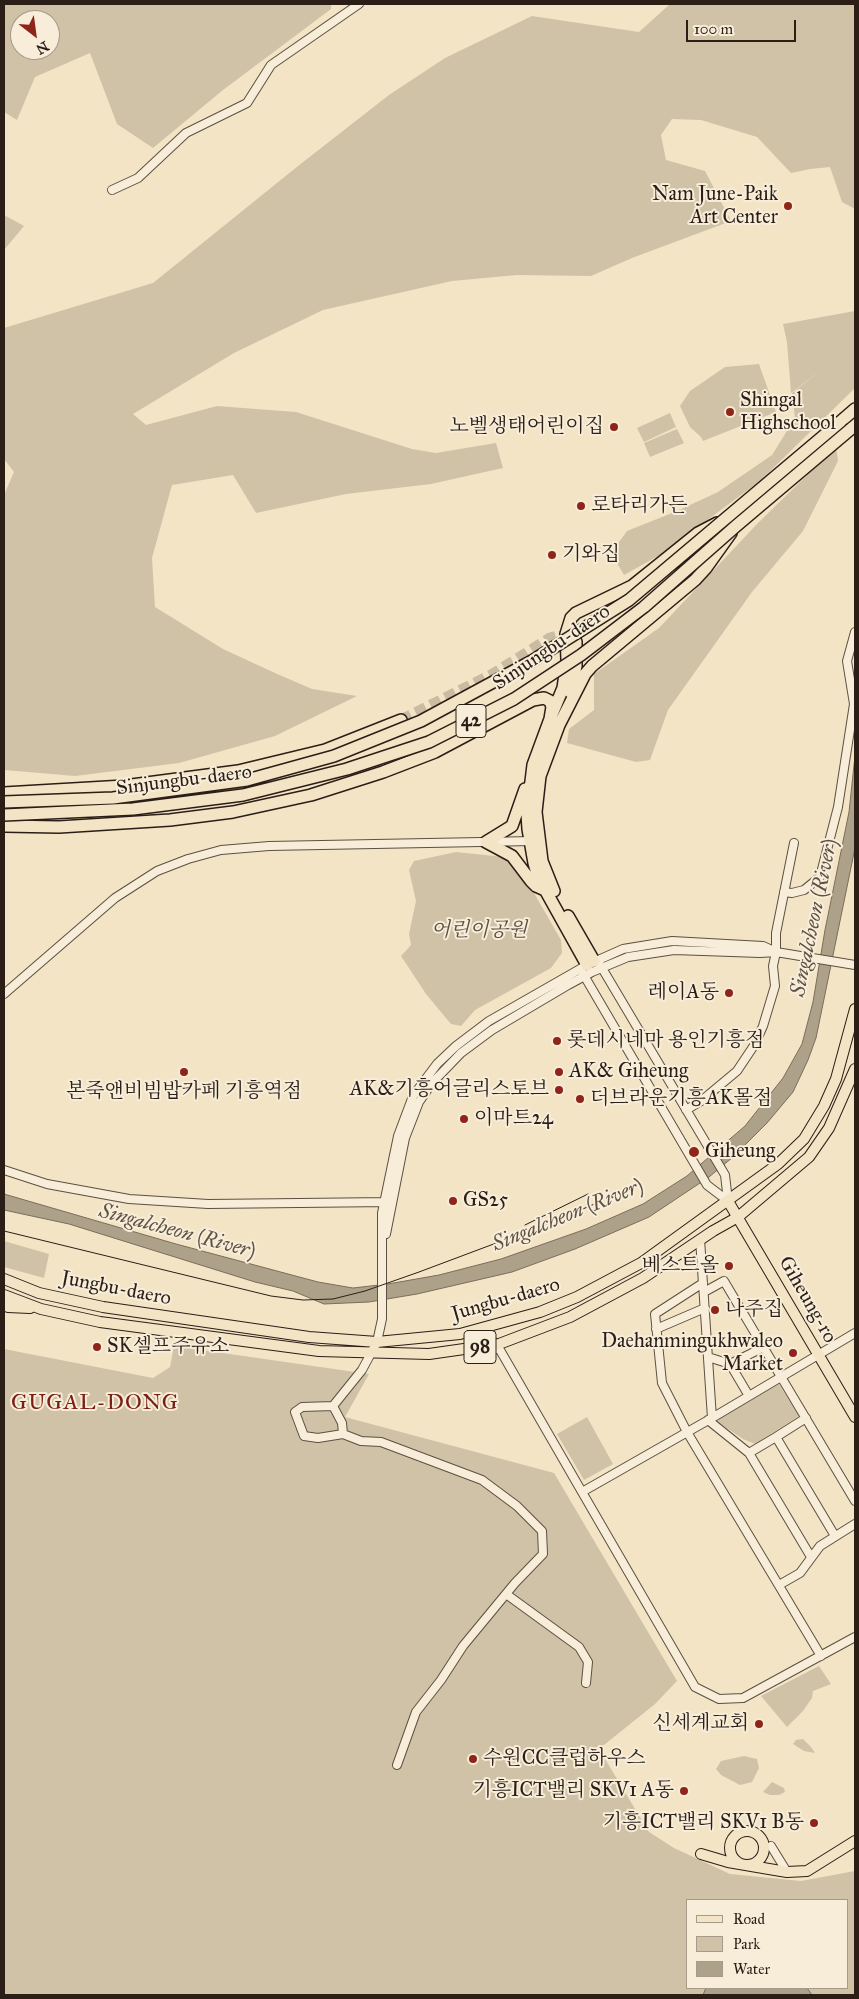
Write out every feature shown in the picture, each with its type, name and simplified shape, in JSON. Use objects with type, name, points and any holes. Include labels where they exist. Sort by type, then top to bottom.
[{"type":"highway","name":"Sinjungbu-daero","points":[[4,802],[113,798],[237,781],[334,756],[420,721],[532,660],[629,600],[855,409]]},
{"type":"highway","name":"Sinjungbu-daero","points":[[4,815],[133,809],[243,795],[346,770],[429,742],[514,699],[581,655],[644,607],[855,425]]},
{"type":"highway","points":[[590,966],[545,890],[534,864],[534,841],[540,776],[556,719],[574,677],[577,654],[575,637],[572,634],[566,634],[572,615],[632,586],[698,533],[729,516]]},
{"type":"highway","points":[[590,966],[551,886],[534,841],[527,814],[530,784],[536,755],[556,719],[585,674],[603,655],[695,580],[736,526]]},
{"type":"highway","points":[[4,826],[60,826],[170,820],[233,812],[311,795],[435,752],[533,700],[544,698],[550,701],[556,719]]},
{"type":"highway","points":[[4,793],[124,786],[255,768],[325,750],[401,720]]},
{"type":"highway","points":[[486,842],[512,826],[521,797],[530,784]]},
{"type":"highway","points":[[486,842],[512,856],[531,881],[536,886],[545,890]]},
{"type":"main road","name":"Jungbu-daero","points":[[4,1279],[39,1293],[103,1307],[309,1337],[377,1342],[460,1334],[540,1312],[577,1297],[641,1263],[660,1247],[778,1164],[804,1139],[824,1106],[836,1079],[855,1009]]},
{"type":"main road","name":"Jungbu-daero","points":[[4,1296],[41,1309],[119,1325],[319,1351],[371,1354],[429,1354],[499,1344],[570,1317],[643,1278],[738,1217],[809,1157],[829,1128],[855,1069]]},
{"type":"main road","name":"Giheung-ro","points":[[728,1201],[855,1416]]},
{"type":"main road","points":[[5,1306],[41,1309]]},
{"type":"main road","points":[[701,1854],[787,1872],[807,1870],[855,1841]]},
{"type":"street","points":[[112,190],[138,178],[186,133],[247,103],[271,65],[359,4]]},
{"type":"street","points":[[784,892],[792,893],[804,890],[820,877],[838,807],[854,704],[847,661],[855,632]]},
{"type":"street","points":[[4,994],[115,898],[157,871],[188,859],[221,850],[249,847],[534,841]]},
{"type":"street","points":[[686,1110],[701,1101],[737,1072],[755,1044],[763,1026],[775,986],[773,966],[776,952],[776,932],[794,843]]},
{"type":"street","points":[[333,1406],[362,1370],[377,1342],[382,1320],[382,1213],[388,1202],[398,1136],[413,1096],[427,1076],[456,1046],[490,1021],[623,949],[672,942],[763,946],[776,952],[855,966]]},
{"type":"street","points":[[590,966],[700,1132],[725,1175],[728,1201]]},
{"type":"street","points":[[590,966],[683,1144],[707,1185],[728,1201]]},
{"type":"street","points":[[4,1170],[47,1184],[128,1199],[208,1204],[388,1202]]},
{"type":"street","points":[[700,1240],[710,1419],[749,1453],[811,1557]]},
{"type":"street","points":[[704,1292],[724,1281],[855,1501]]},
{"type":"street","points":[[703,1284],[655,1314],[662,1383],[687,1432],[822,1656]]},
{"type":"street","points":[[656,1329],[705,1308]]},
{"type":"street","points":[[582,1492],[855,1333]]},
{"type":"street","points":[[500,1350],[514,1338]]},
{"type":"street","points":[[485,1346],[500,1350],[695,1687],[719,1698],[744,1698],[855,1637]]},
{"type":"street","points":[[730,1364],[764,1347]]},
{"type":"street","points":[[708,1357],[730,1364],[749,1396]]},
{"type":"street","points":[[333,1406],[302,1406],[295,1412],[304,1436],[318,1438],[343,1434],[362,1441],[381,1442],[482,1480],[516,1506],[542,1531],[543,1554],[506,1594],[463,1646],[441,1680],[416,1712],[397,1765]]},
{"type":"street","points":[[333,1406],[342,1423],[343,1434]]},
{"type":"street","points":[[749,1453],[806,1418]]},
{"type":"street","points":[[776,1437],[835,1536]]},
{"type":"street","points":[[779,1585],[800,1573],[820,1546],[855,1524]]},
{"type":"street","points":[[506,1594],[579,1647],[588,1662],[586,1684]]},
{"type":"street","points":[[771,1846],[787,1872]]},
{"type":"green space","points":[[4,4],[331,4],[331,9],[223,90],[153,148],[117,124],[90,53],[35,77],[17,120],[4,112]]},
{"type":"green space","points":[[670,4],[855,4],[855,209],[842,202],[830,167],[791,173],[757,137],[701,120],[672,119],[661,135],[666,160],[705,171],[731,221],[632,258],[591,276],[517,275],[452,281],[323,310],[234,353],[133,414],[146,425],[217,406],[296,412],[412,449],[436,453],[496,443],[503,468],[431,484],[346,494],[256,513],[233,475],[172,485],[152,558],[155,607],[223,649],[275,673],[312,689],[357,696],[275,736],[179,763],[75,776],[4,770],[4,495],[14,472],[4,459],[4,328],[153,283],[389,95],[445,58],[532,16],[639,32]]},
{"type":"green space","points":[[4,215],[24,226],[4,250]]},
{"type":"green space","points":[[855,311],[855,388],[760,481],[660,555],[624,575],[611,553],[627,531],[718,492],[772,455],[795,418],[792,393],[822,369],[791,393],[787,342],[783,324]]},
{"type":"green space","points":[[759,364],[776,412],[703,441],[690,427],[680,406],[690,391],[725,367]]},
{"type":"green space","points":[[670,413],[676,427],[644,442],[637,428]]},
{"type":"green space","points":[[677,429],[684,443],[650,457],[644,443]]},
{"type":"green space","points":[[836,447],[838,461],[803,531],[752,592],[668,710],[650,760],[636,762],[567,743],[569,729],[594,710],[594,674],[659,628],[758,523]]},
{"type":"green space","name":"어린이공원","points":[[456,852],[504,857],[518,865],[561,940],[562,953],[551,968],[475,1010],[461,1026],[451,1024],[426,994],[401,956],[411,945],[409,934],[416,901],[409,870],[414,861]]},
{"type":"green space","points":[[4,1241],[49,1254],[44,1278],[4,1267]]},
{"type":"green space","points":[[174,1346],[369,1374],[345,1417],[554,1473],[677,1681],[655,1704],[599,1749],[649,1832],[674,1848],[730,1874],[801,1881],[855,1871],[855,1995],[4,1995],[4,1349],[153,1378],[170,1367]]},
{"type":"green space","points":[[779,1384],[799,1416],[755,1444],[743,1439],[716,1421]]},
{"type":"green space","points":[[587,1417],[613,1464],[584,1480],[557,1434]]},
{"type":"green space","points":[[819,1666],[831,1684],[813,1691],[812,1698],[803,1711],[787,1727],[761,1696]]},
{"type":"green space","points":[[803,1739],[815,1753],[804,1751],[793,1744],[796,1740]]},
{"type":"green space","points":[[744,1756],[757,1759],[759,1768],[752,1782],[740,1785],[721,1775],[716,1769],[721,1761]]},
{"type":"green space","points":[[772,1782],[784,1788],[785,1792],[779,1795],[770,1795],[763,1792]]},
{"type":"water","points":[[855,756],[855,848],[816,1038],[808,1060],[793,1092],[767,1123],[733,1157],[709,1177],[649,1217],[575,1249],[512,1272],[417,1294],[369,1302],[324,1304],[293,1291],[255,1282],[69,1224],[4,1210],[4,1194],[176,1244],[318,1282],[353,1288],[439,1275],[501,1259],[586,1229],[643,1204],[687,1176],[745,1126],[783,1078],[802,1044],[813,1002],[825,930],[849,812]]},
{"type":"water","points":[[706,1989],[808,1989],[812,1995],[703,1995]]},
{"type":"tunnel","points":[[401,720],[493,674],[550,638],[566,634]]},
{"type":"tram line","points":[[525,1225],[588,1194]]},
{"type":"tram line","points":[[4,1231],[271,1296],[303,1300],[333,1299],[365,1291],[419,1272],[547,1224],[597,1203]]},
{"type":"place","name":"Nam June-Paik Art Center","points":[[788,206]]},
{"type":"place","name":"Shingal Highschool","points":[[730,412]]},
{"type":"place","name":"노벨생태어린이집","points":[[614,427]]},
{"type":"place","name":"로타리가든","points":[[581,506]]},
{"type":"place","name":"기와집","points":[[552,555]]},
{"type":"place","name":"레이A동","points":[[729,993]]},
{"type":"place","name":"롯데시네마 용인기흥점","points":[[557,1041]]},
{"type":"place","name":"본죽앤비빔밥카페 기흥역점","points":[[184,1072]]},
{"type":"place","name":"AK& Giheung","points":[[559,1072]]},
{"type":"place","name":"AK&기흥어글리스토브","points":[[559,1090]]},
{"type":"place","name":"더브라운기흥AK몰점","points":[[580,1099]]},
{"type":"place","name":"이마트24","points":[[464,1119]]},
{"type":"place","name":"Giheung","points":[[694,1152]]},
{"type":"place","name":"GS25","points":[[453,1201]]},
{"type":"place","name":"베스트올","points":[[729,1266]]},
{"type":"place","name":"나주집","points":[[715,1310]]},
{"type":"place","name":"SK셀프주유소","points":[[97,1347]]},
{"type":"place","name":"Daehanmingukhwaleo Market","points":[[793,1353]]},
{"type":"place","name":"신세계교회","points":[[759,1724]]},
{"type":"place","name":"수원CC클럽하우스","points":[[473,1759]]},
{"type":"place","name":"기흥ICT밸리 SKV1 A동","points":[[684,1791]]},
{"type":"place","name":"기흥ICT밸리 SKV1 B동","points":[[814,1823]]},
{"type":"district","name":"GUGAL-DONG","points":[[95,1404]]},
{"type":"water label","name":"Singalcheon (River)","points":[[815,918]]},
{"type":"water label","name":"Singalcheon (River)","points":[[568,1216]]},
{"type":"water label","name":"Singalcheon (River)","points":[[177,1232]]}]
